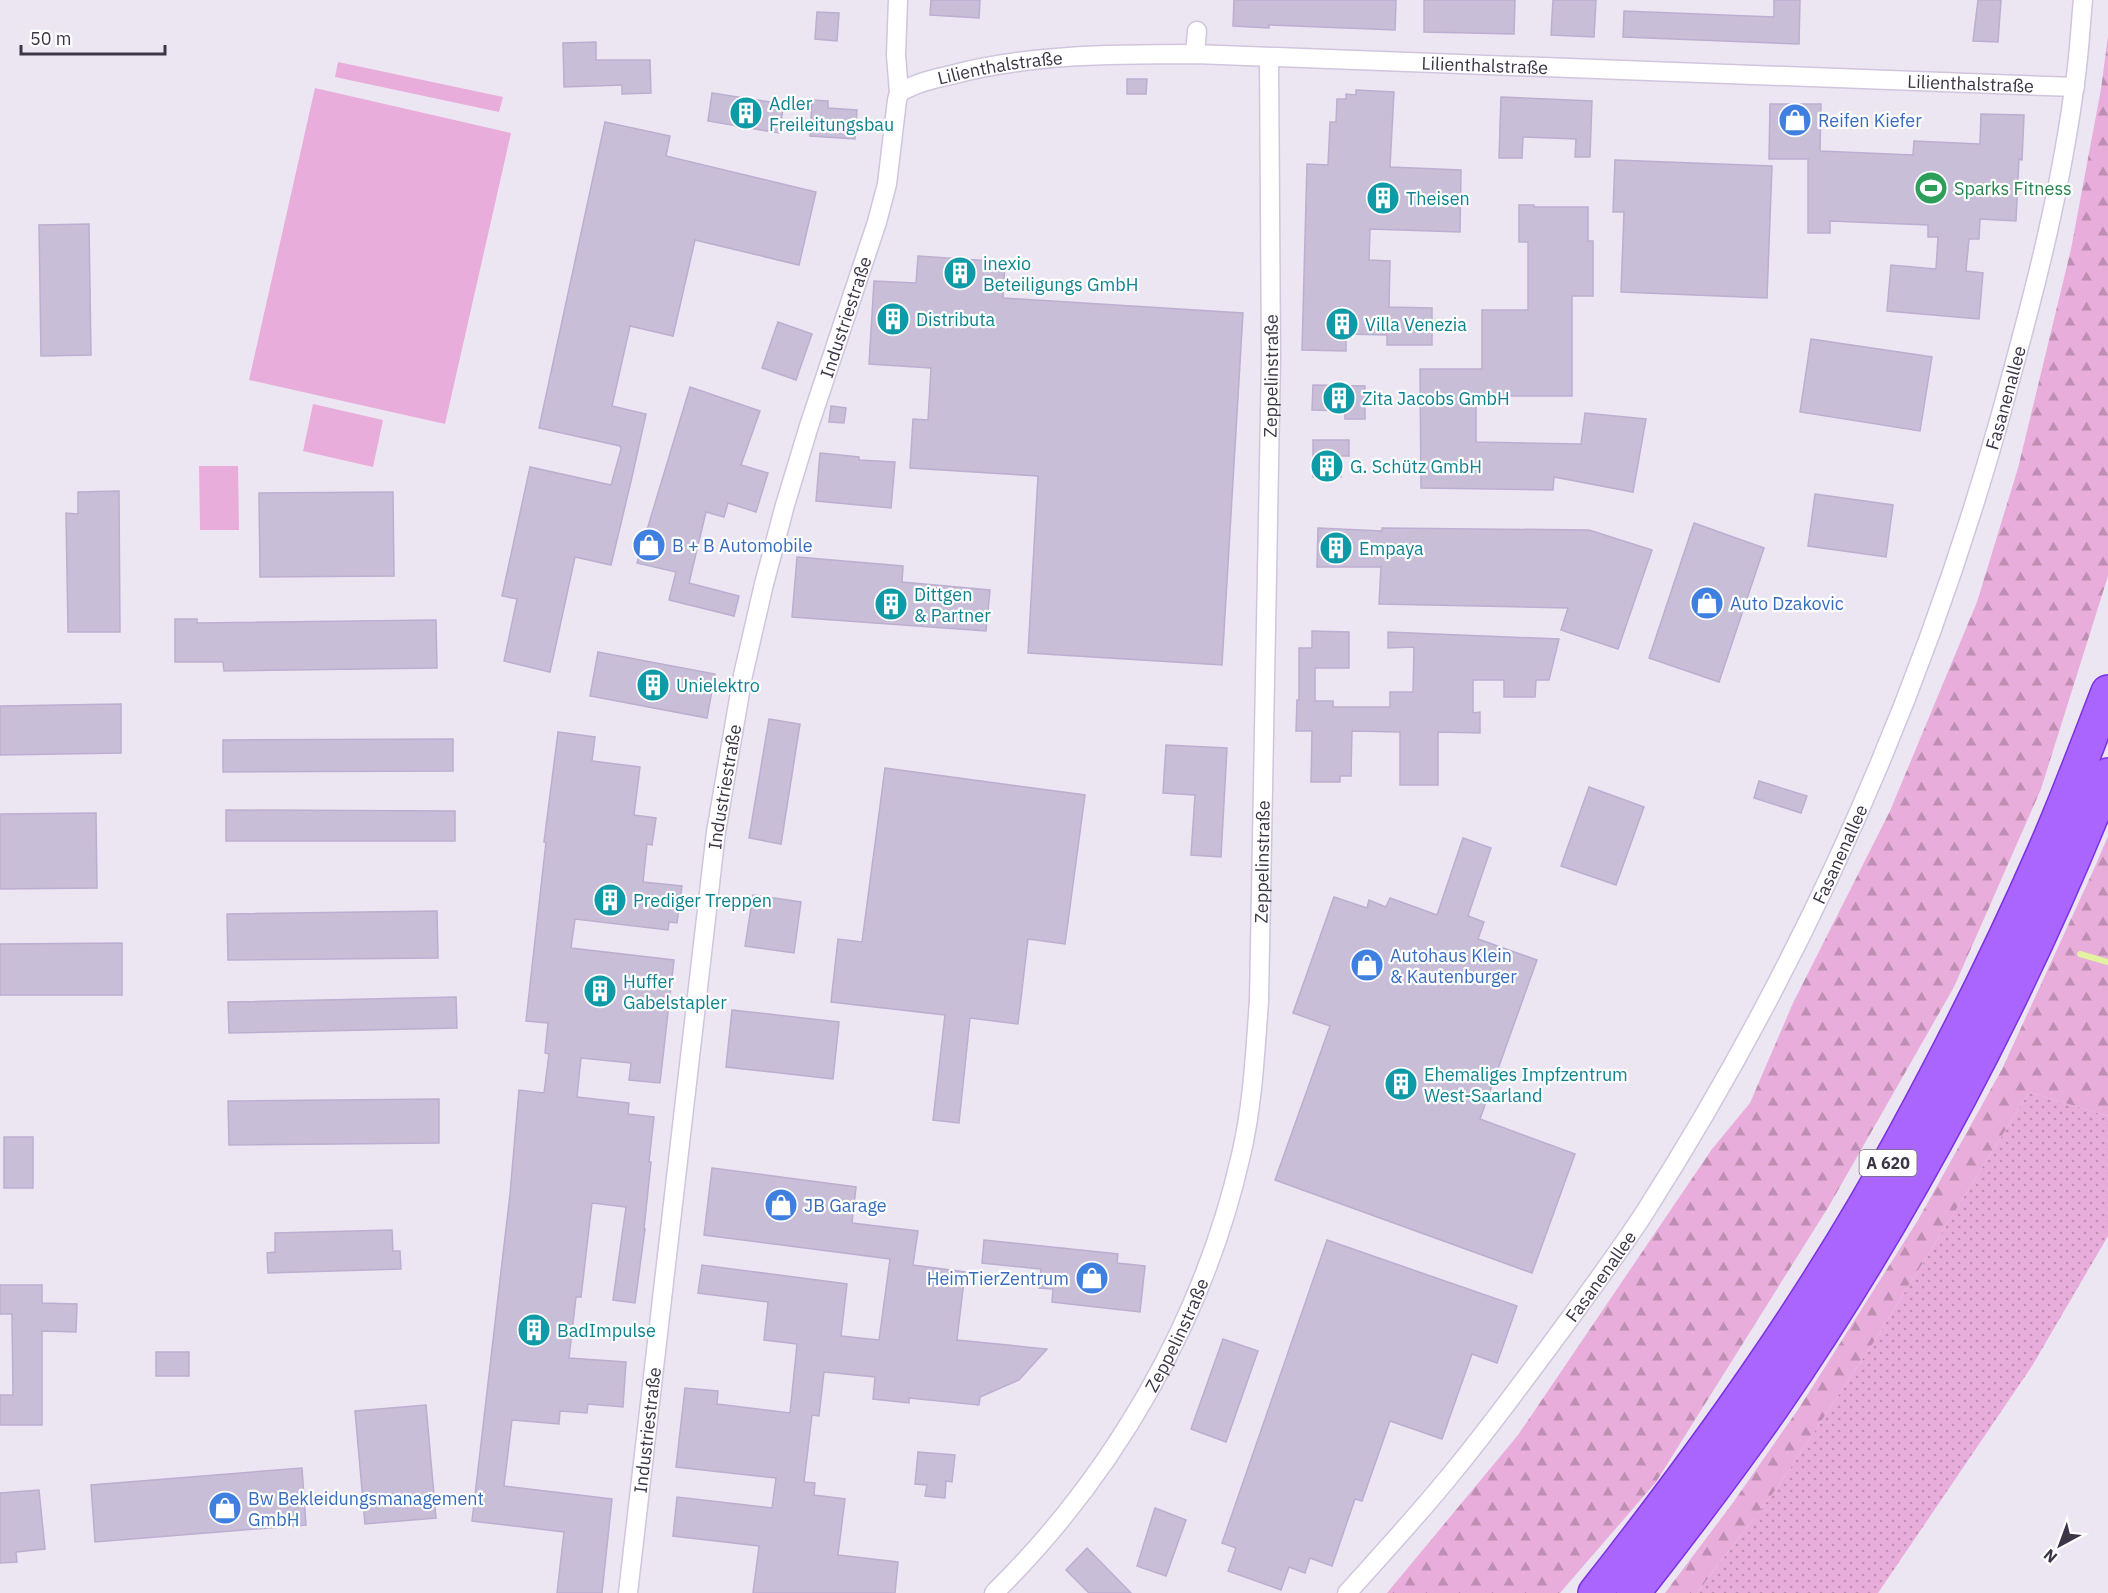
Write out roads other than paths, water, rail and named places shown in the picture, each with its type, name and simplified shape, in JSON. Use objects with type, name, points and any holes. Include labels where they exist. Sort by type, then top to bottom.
[{"type":"highway","name":"A 620","points":[[1595,1593],[1658,1513],[1748,1388],[1848,1233],[1904,1136],[2004,940],[2045,850],[2108,692]]},
{"type":"highway","name":"A 620","points":[[1633,1593],[1683,1530],[1773,1406],[1879,1240],[1939,1134],[2025,966],[2108,775]]},
{"type":"street","name":"Industriestraße","points":[[628,1593],[713,856],[728,753],[746,663],[785,505],[880,213],[887,184],[899,93],[896,55],[898,0]]},
{"type":"street","name":"Fasanenallee","points":[[1347,1593],[1452,1474],[1493,1422],[1594,1286],[1644,1214],[1752,1030],[1816,907],[1902,711],[1964,538],[2018,354],[2058,187],[2075,87],[2083,0]]},
{"type":"street","points":[[1195,54],[1197,31]]},
{"type":"street","name":"Lilienthalstraße","points":[[899,93],[919,83],[974,69],[1020,62],[1096,55],[1195,54],[2075,87]]},
{"type":"street","name":"Zeppelinstraße","points":[[994,1593],[1052,1531],[1090,1480],[1123,1432],[1157,1374],[1206,1271],[1224,1221],[1242,1153],[1253,1088],[1259,1001],[1271,358],[1269,58]]},
{"type":"waterway","points":[[2080,954],[2108,962]]},
{"type":"place","name":"Adler Freileitungsbau","points":[[746,113]]},
{"type":"place","name":"Reifen Kiefer","points":[[1795,120]]},
{"type":"place","name":"Sparks Fitness","points":[[1931,188]]},
{"type":"place","name":"Theisen","points":[[1383,198]]},
{"type":"place","name":"inexio Beteiligungs GmbH","points":[[960,273]]},
{"type":"place","name":"Distributa","points":[[893,319]]},
{"type":"place","name":"Villa Venezia","points":[[1342,324]]},
{"type":"place","name":"Zita Jacobs GmbH","points":[[1339,398]]},
{"type":"place","name":"G. Schütz GmbH","points":[[1327,466]]},
{"type":"place","name":"B + B Automobile","points":[[649,545]]},
{"type":"place","name":"Empaya","points":[[1336,548]]},
{"type":"place","name":"Auto Dzakovic","points":[[1707,603]]},
{"type":"place","name":"Dittgen & Partner","points":[[891,604]]},
{"type":"place","name":"Unielektro","points":[[653,685]]},
{"type":"place","name":"Prediger Treppen","points":[[610,900]]},
{"type":"place","name":"Autohaus Klein & Kautenburger","points":[[1367,965]]},
{"type":"place","name":"Huffer Gabelstapler","points":[[600,991]]},
{"type":"place","name":"Ehemaliges Impfzentrum West-Saarland","points":[[1401,1084]]},
{"type":"place","name":"JB Garage","points":[[781,1205]]},
{"type":"place","name":"HeimTierZentrum","points":[[1092,1278]]},
{"type":"place","name":"BadImpulse","points":[[534,1330]]},
{"type":"place","name":"Bw Bekleidungsmanagement GmbH","points":[[225,1508]]}]
